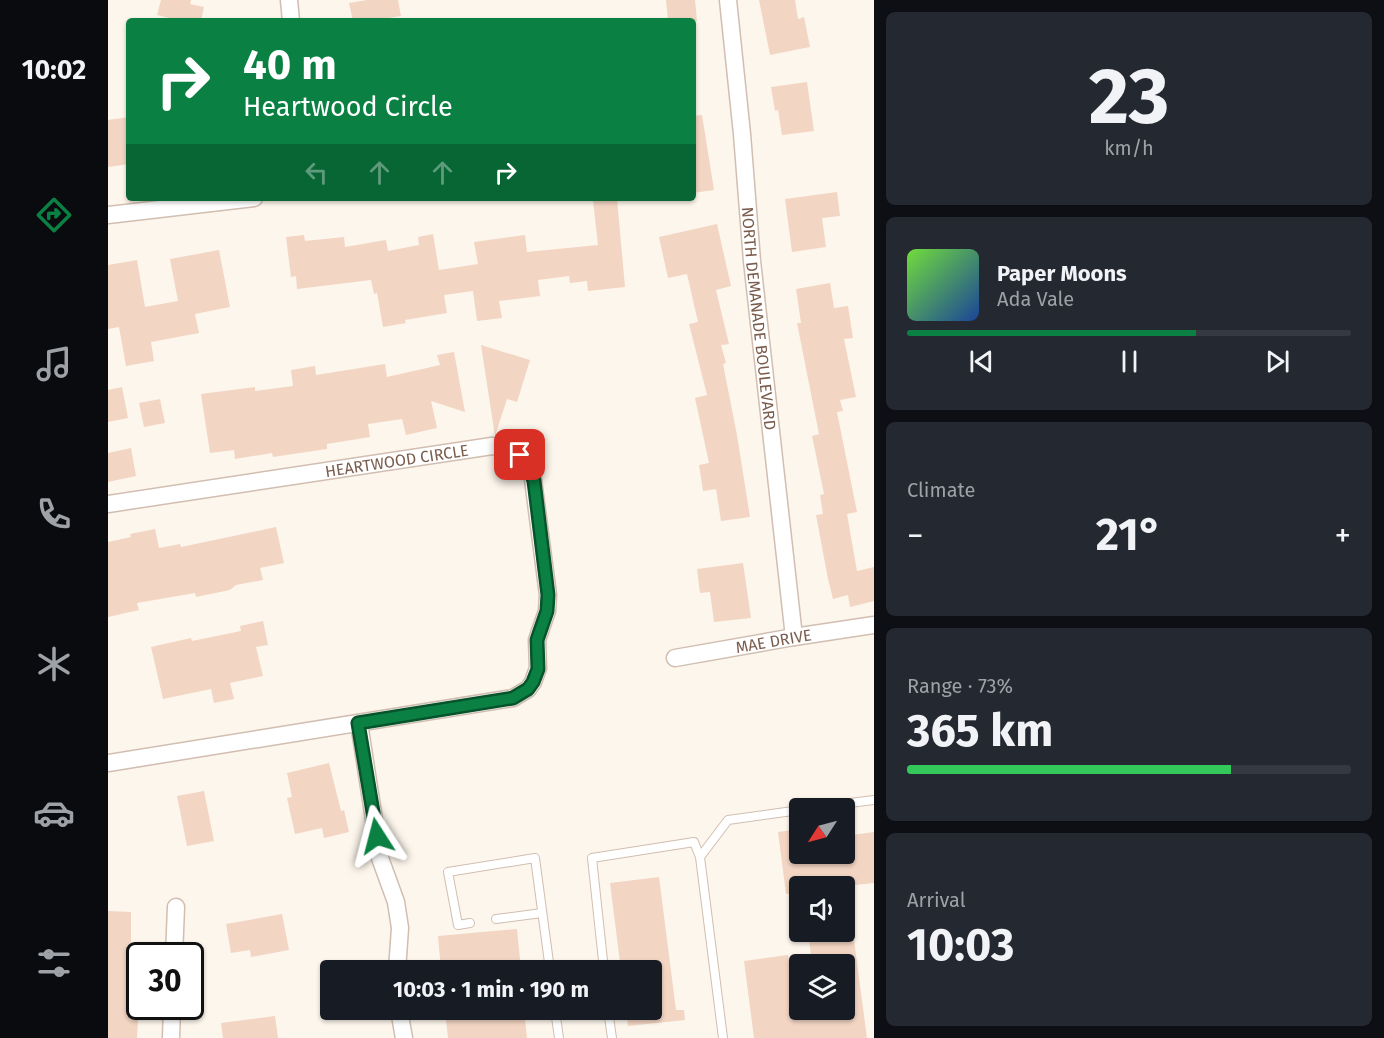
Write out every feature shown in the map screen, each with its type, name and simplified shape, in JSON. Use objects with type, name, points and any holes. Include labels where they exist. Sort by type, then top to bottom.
[{"type":"street","points":[[290,0],[291,18]]},
{"type":"street","name":"NORTH DEMANADE BOULEVARD","points":[[728,0],[752,261],[794,637]]},
{"type":"street","points":[[108,215],[228,201]]},
{"type":"street","name":"HEARTWOOD CIRCLE","points":[[108,504],[492,446],[506,447],[520,455],[528,464],[534,481],[548,595],[547,611],[537,640],[539,660],[533,682],[521,694],[513,698],[108,763]]},
{"type":"street","name":"MAE DRIVE","points":[[675,658],[874,625]]},
{"type":"street","points":[[358,723],[380,858],[396,902],[399,919],[398,960]]},
{"type":"street","points":[[175,942],[176,907]]},
{"type":"street","points":[[171,1038],[172,1020]]},
{"type":"street","points":[[401,1020],[404,1038]]},
{"type":"lane","points":[[855,802],[874,800]]},
{"type":"lane","points":[[700,857],[728,820],[789,812]]},
{"type":"lane","points":[[603,960],[592,858],[694,842],[700,857],[723,1038]]},
{"type":"lane","points":[[470,923],[458,925],[448,872],[536,858],[549,960]]},
{"type":"lane","points":[[496,919],[542,913]]},
{"type":"lane","points":[[556,1020],[559,1038]]},
{"type":"lane","points":[[609,1020],[612,1038]]},
{"type":"building","points":[[161,0],[191,0],[190,4],[204,7],[202,18],[169,18],[157,15]]},
{"type":"building","points":[[367,0],[398,0],[401,16],[352,18],[349,3]]},
{"type":"building","points":[[666,0],[695,0],[697,21],[696,18],[668,18]]},
{"type":"building","points":[[759,0],[795,0],[798,19],[804,17],[810,47],[770,55]]},
{"type":"building","points":[[807,82],[814,131],[782,135],[771,87]]},
{"type":"building","points":[[702,115],[714,190],[696,193],[696,116]]},
{"type":"building","points":[[126,117],[126,164],[108,167],[108,120]]},
{"type":"building","points":[[837,192],[840,216],[822,218],[826,247],[792,252],[785,199]]},
{"type":"building","points":[[593,201],[617,201],[625,287],[588,291],[587,281],[570,283],[569,276],[538,280],[540,296],[499,301],[502,318],[477,321],[473,291],[444,295],[447,313],[405,320],[406,323],[383,327],[377,293],[374,294],[371,280],[297,289],[296,276],[291,277],[286,237],[304,235],[305,241],[344,237],[345,247],[386,240],[388,251],[419,245],[418,237],[433,234],[439,270],[478,264],[474,242],[525,235],[527,252],[598,245]]},
{"type":"building","points":[[717,224],[731,286],[716,290],[729,344],[721,345],[726,363],[723,364],[750,517],[721,521],[716,489],[703,491],[699,465],[709,463],[695,398],[707,395],[689,324],[698,322],[687,274],[668,278],[659,237]]},
{"type":"building","points":[[219,250],[230,307],[195,314],[199,333],[151,342],[154,361],[126,366],[119,327],[108,329],[108,265],[137,260],[145,307],[178,301],[170,259]]},
{"type":"building","points":[[830,283],[834,308],[848,306],[853,338],[844,339],[856,397],[840,400],[843,411],[837,412],[857,512],[847,514],[857,571],[874,567],[874,601],[850,607],[848,595],[833,599],[816,515],[823,514],[820,495],[824,494],[812,436],[819,434],[797,323],[801,323],[796,289]]},
{"type":"building","points":[[481,345],[530,360],[517,402],[507,399],[495,436]]},
{"type":"building","points":[[454,352],[465,412],[431,401],[437,428],[406,435],[402,419],[368,424],[370,437],[327,444],[327,449],[273,457],[272,453],[235,459],[234,450],[210,453],[201,394],[255,387],[255,391],[293,386],[291,370],[315,366],[316,375],[385,364],[387,377],[440,365],[437,355]]},
{"type":"building","points":[[122,387],[128,418],[108,422],[108,390]]},
{"type":"building","points":[[160,399],[165,423],[144,427],[139,403]]},
{"type":"building","points":[[131,448],[136,476],[108,482],[108,453]]},
{"type":"building","points":[[276,527],[284,563],[260,568],[263,580],[196,597],[195,593],[137,603],[139,610],[108,617],[108,542],[131,537],[130,534],[155,529],[159,548],[180,544],[181,547]]},
{"type":"building","points":[[743,563],[751,618],[714,622],[710,592],[700,593],[697,569]]},
{"type":"building","points":[[263,621],[268,645],[256,647],[263,676],[230,683],[234,699],[214,703],[211,689],[163,699],[151,647],[191,638],[192,641],[241,631],[240,626]]},
{"type":"building","points":[[329,763],[341,811],[344,810],[349,832],[324,838],[322,828],[295,834],[287,798],[292,797],[287,773]]},
{"type":"building","points":[[204,791],[214,841],[187,846],[177,796]]},
{"type":"building","points":[[789,831],[789,864],[855,864],[855,835],[874,832],[874,883],[855,885],[855,876],[789,876],[789,894],[786,894],[778,832]]},
{"type":"building","points":[[659,877],[676,1010],[684,1010],[685,1020],[628,1026],[627,1020],[662,1020],[662,960],[620,960],[610,883]]},
{"type":"building","points":[[108,911],[131,912],[131,942],[126,942],[126,1020],[138,1020],[137,1038],[108,1038]]},
{"type":"building","points":[[282,914],[289,950],[251,957],[250,950],[231,953],[226,924]]},
{"type":"building","points":[[517,929],[520,960],[440,960],[438,936]]},
{"type":"building","points":[[809,942],[854,942],[867,1038],[754,1038],[744,961],[788,955],[789,1020],[855,1020],[855,954],[811,954]]},
{"type":"building","points":[[275,1016],[278,1038],[223,1038],[221,1023]]},
{"type":"building","points":[[446,1020],[525,1020],[527,1038],[448,1038]]},
{"type":"route","points":[[377,836],[358,723],[513,698],[528,689],[538,669],[537,640],[547,611],[548,595],[534,481],[528,464],[520,455]]}]
